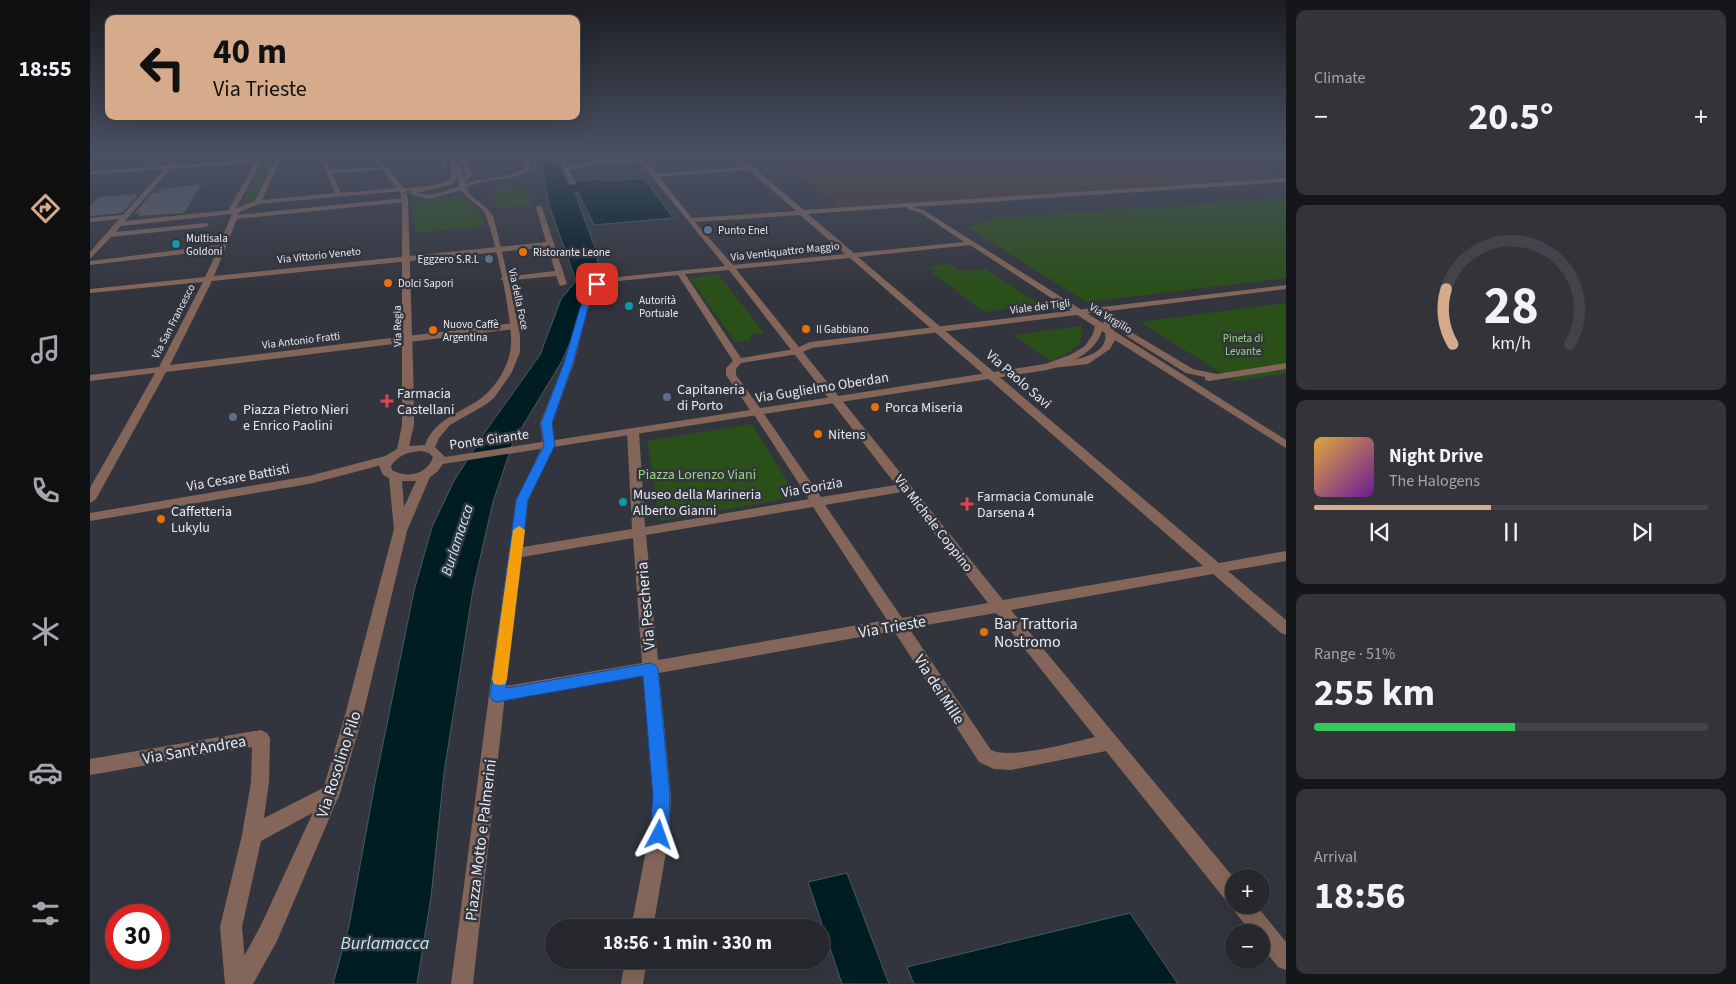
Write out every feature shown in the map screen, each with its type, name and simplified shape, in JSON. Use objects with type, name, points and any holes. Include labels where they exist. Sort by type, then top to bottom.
[{"type":"street","points":[[90,257],[140,199]]},
{"type":"street","name":"Via San Francesco","points":[[90,499],[162,370],[208,278],[222,247],[232,219],[232,209],[237,199]]},
{"type":"street","points":[[232,219],[245,206],[258,202],[293,199]]},
{"type":"street","name":"Via della Foce","points":[[430,449],[438,428],[483,402],[498,386],[514,353],[515,326],[498,249],[487,211],[472,199]]},
{"type":"street","name":"Via Michele Coppino","points":[[673,199],[732,268],[1000,607],[1225,883]]},
{"type":"street","name":"Via Paolo Savi","points":[[788,199],[850,255],[1286,629]]},
{"type":"street","points":[[690,220],[899,207],[924,208],[1041,199]]},
{"type":"street","points":[[118,224],[198,217],[232,219],[405,200]]},
{"type":"street","name":"Via Regia","points":[[402,451],[408,420],[405,200]]},
{"type":"street","points":[[539,207],[563,284]]},
{"type":"street","name":"Via Virgilio","points":[[924,208],[971,243],[1078,313],[1105,326],[1286,445]]},
{"type":"street","points":[[90,220],[124,217]]},
{"type":"street","points":[[198,217],[208,220],[202,225]]},
{"type":"street","points":[[109,235],[218,224]]},
{"type":"street","name":"Via Ventiquattro Maggio","points":[[546,446],[548,417],[569,363],[584,308],[595,286],[603,281],[971,243]]},
{"type":"street","name":"Via Vittorio Veneto","points":[[90,291],[551,244]]},
{"type":"street","points":[[90,263],[222,247]]},
{"type":"street","points":[[504,278],[560,273]]},
{"type":"street","points":[[681,274],[738,360]]},
{"type":"street","name":"Viale dei Tigli","points":[[738,360],[798,351],[810,345],[1286,287]]},
{"type":"street","points":[[1106,310],[1105,326],[1190,371],[1218,376]]},
{"type":"street","name":"Via Antonio Fratti","points":[[90,378],[515,326]]},
{"type":"street","name":"Via Guglielmo Oberdan","points":[[546,446],[992,375],[1081,363],[1090,360],[1109,345],[1111,339],[1105,326]]},
{"type":"street","name":"Via Guglielmo Oberdan","points":[[1047,367],[1091,346],[1105,326]]},
{"type":"street","name":"Via dei Mille","points":[[738,360],[731,368],[731,375],[983,753],[999,762],[1011,762],[1111,742]]},
{"type":"street","points":[[1188,382],[1286,366]]},
{"type":"street","name":"Via Pescheria","points":[[633,432],[639,533],[662,797],[659,835],[644,919]]},
{"type":"street","name":"Ponte Girante","points":[[439,461],[546,446]]},
{"type":"street","name":"Piazza Motto e Palmerini","points":[[462,984],[522,500],[546,446]]},
{"type":"street","points":[[395,477],[406,478],[425,474],[433,470],[439,461],[437,453],[430,449],[414,448],[402,451]]},
{"type":"street","name":"Via Cesare Battisti","points":[[90,517],[309,480],[389,459],[402,451]]},
{"type":"street","name":"Via Rosolino Pilo","points":[[389,459],[386,469],[390,475],[395,477],[400,531]]},
{"type":"street","name":"Via Rosolino Pilo","points":[[240,984],[277,915],[331,793],[354,715],[400,531],[425,474]]},
{"type":"street","name":"Via Gorizia","points":[[516,553],[906,487]]},
{"type":"street","name":"Via Trieste","points":[[497,696],[1286,556]]},
{"type":"street","name":"Via Sant'Andrea","points":[[90,767],[261,738],[260,782],[252,835],[231,927],[236,984]]},
{"type":"street","points":[[252,835],[331,793]]},
{"type":"street","points":[[1249,914],[1286,959]]},
{"type":"street","points":[[632,984],[634,969]]},
{"type":"shaded area","points":[[829,199],[976,199],[841,208]]},
{"type":"green space","points":[[245,199],[255,199],[254,201],[243,202]]},
{"type":"green space","points":[[437,199],[464,199],[481,213],[484,226],[415,233],[412,202]]},
{"type":"green space","points":[[494,199],[530,199],[532,206],[497,208]]},
{"type":"green space","points":[[1286,199],[1286,278],[1086,302],[969,228],[993,218]]},
{"type":"green space","points":[[950,264],[959,271],[986,269],[1039,304],[984,312],[931,272],[936,271],[929,266]]},
{"type":"green space","points":[[718,274],[764,333],[749,335],[752,340],[735,342],[690,278]]},
{"type":"green space","name":"Pineta di Levante","points":[[1286,303],[1286,373],[1234,381],[1140,322]]},
{"type":"green space","points":[[1081,326],[1082,333],[1078,345],[1069,352],[1050,361],[1014,335]]},
{"type":"green space","name":"Piazza Lorenzo Viani","points":[[752,424],[797,497],[660,521],[647,441]]},
{"type":"water","name":"Burlamacca","points":[[548,199],[577,199],[597,253],[599,274],[583,301],[573,336],[562,361],[513,442],[493,502],[473,589],[444,773],[431,897],[417,984],[333,984],[349,926],[375,783],[414,591],[432,527],[454,481],[485,432],[540,355],[561,299],[576,281]]},
{"type":"water","name":"Burlamacca","points":[[581,199],[659,199],[673,218],[594,225]]},
{"type":"water","points":[[847,873],[889,984],[842,984],[830,948],[830,919],[820,919],[808,882]]},
{"type":"water","points":[[1130,913],[1178,984],[914,984],[907,967]]},
{"type":"building","points":[[97,199],[135,199],[122,213],[90,216],[90,206]]},
{"type":"building","points":[[147,199],[193,199],[184,213],[138,216],[141,213],[134,214]]},
{"type":"slow traffic","points":[[500,679],[519,530]]},
{"type":"place","name":"Punto Enel","points":[[708,230]]},
{"type":"place","name":"Multisala Goldoni","points":[[176,244]]},
{"type":"place","name":"Ristorante Leone","points":[[523,252]]},
{"type":"place","name":"Eggzero S.R.L","points":[[489,259]]},
{"type":"place","name":"Dolci Sapori","points":[[388,283]]},
{"type":"place","name":"Autorità Portuale","points":[[629,306]]},
{"type":"place","name":"Il Gabbiano","points":[[806,329]]},
{"type":"place","name":"Nuovo Caffè Argentina","points":[[433,330]]},
{"type":"place","name":"Capitaneria di Porto","points":[[667,397]]},
{"type":"place","name":"Farmacia Castellani","points":[[387,401]]},
{"type":"place","name":"Porca Miseria","points":[[875,407]]},
{"type":"place","name":"Piazza Pietro Nieri e Enrico Paolini","points":[[233,417]]},
{"type":"place","name":"Nitens","points":[[818,434]]},
{"type":"place","name":"Museo della Marineria Alberto Gianni","points":[[623,502]]},
{"type":"place","name":"Farmacia Comunale Darsena 4","points":[[967,504]]},
{"type":"place","name":"Caffetteria Lukylu","points":[[161,519]]},
{"type":"place","name":"Bar Trattoria Nostromo","points":[[984,632]]},
{"type":"route","points":[[597,284],[584,308],[569,363],[546,423],[550,445],[533,475],[522,500],[497,696],[650,669],[662,797],[659,835]]}]
